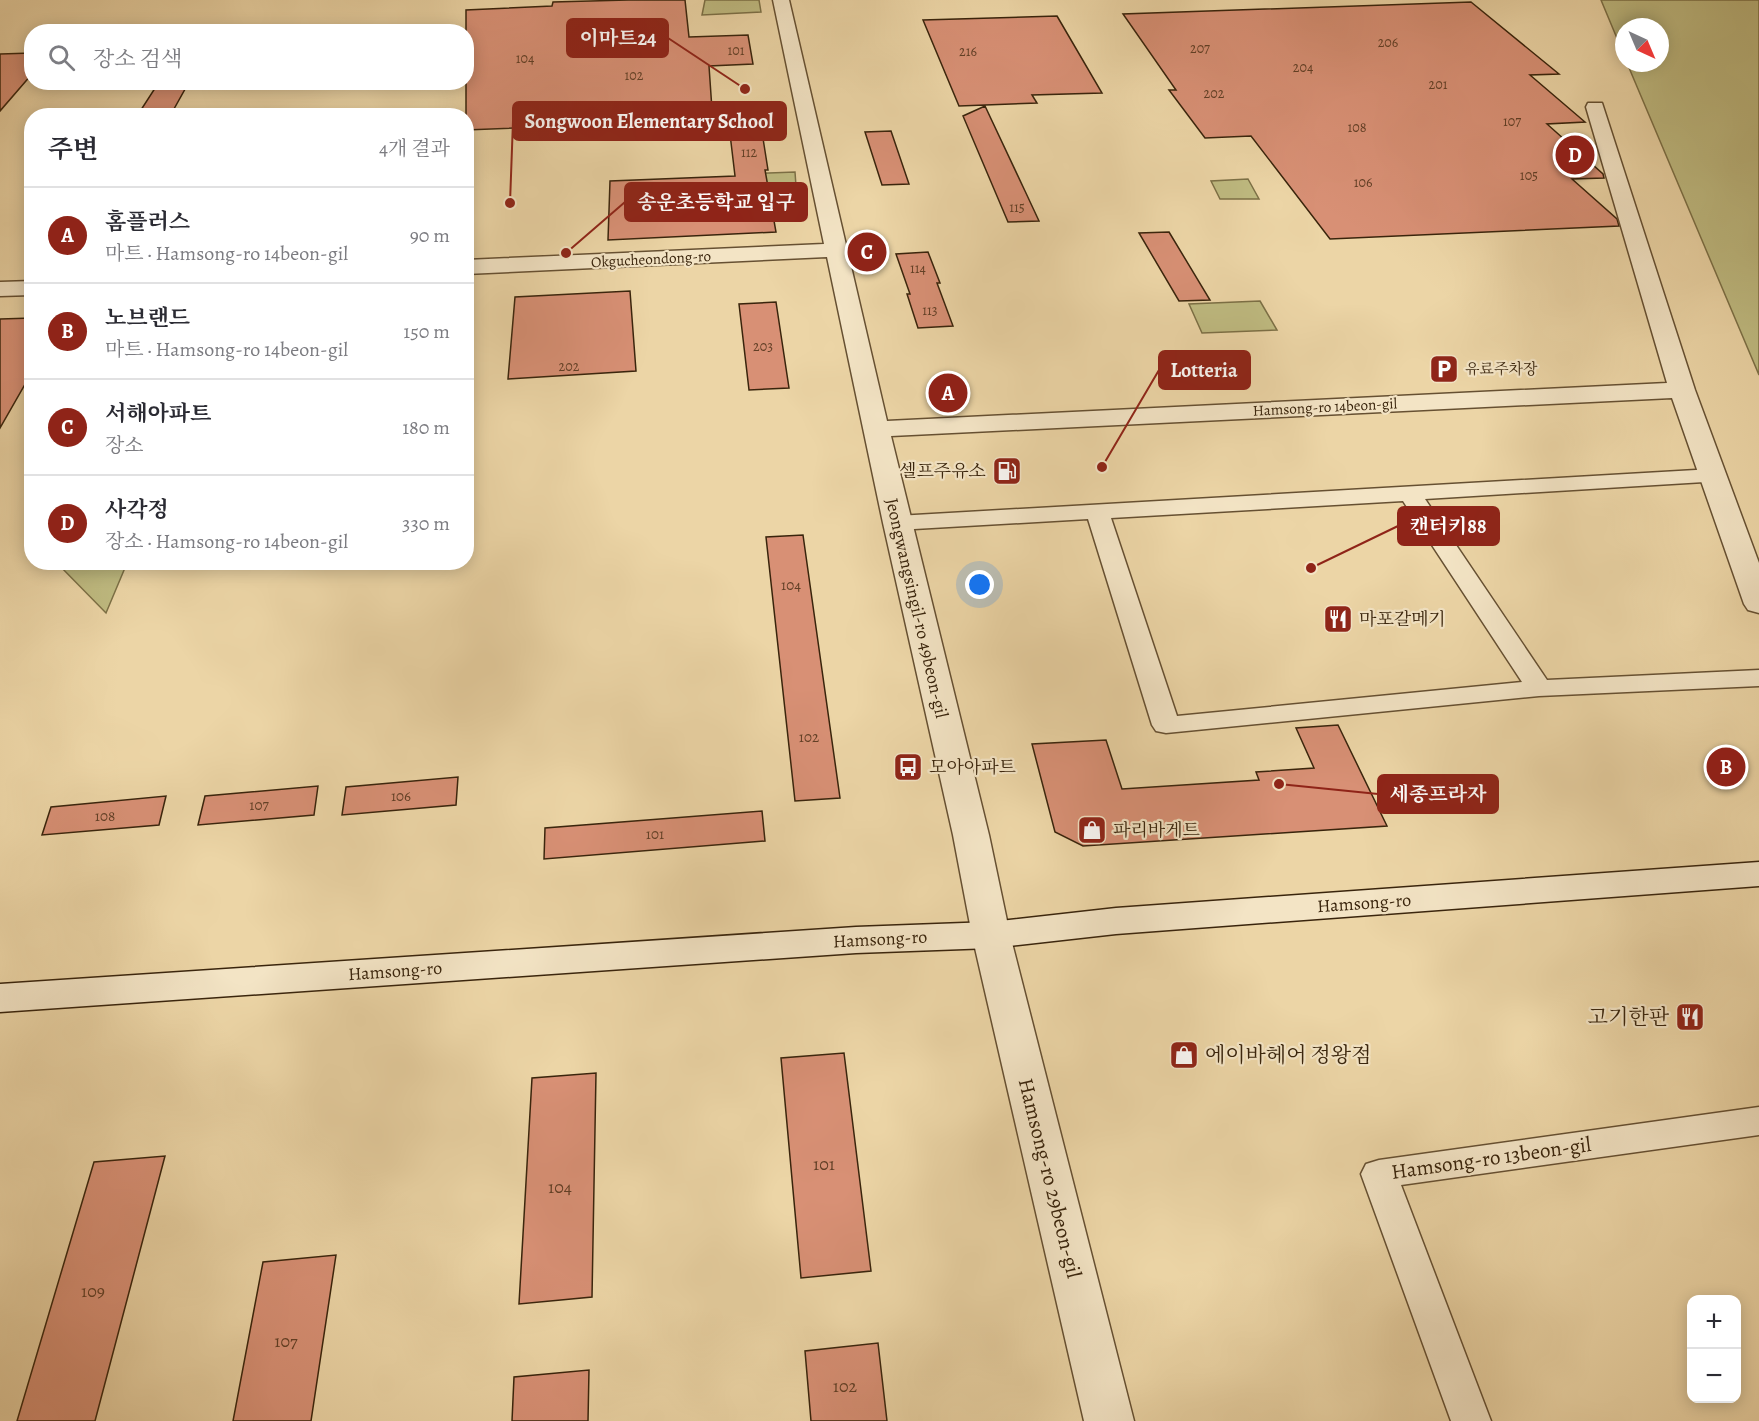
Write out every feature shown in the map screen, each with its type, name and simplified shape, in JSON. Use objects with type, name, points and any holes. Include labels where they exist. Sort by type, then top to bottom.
[{"type":"street","name":"Jeongwangsingil-ro 49beon-gil","points":[[780,0],[897,523],[971,835],[991,935]]},
{"type":"street","points":[[1594,108],[1682,390],[1759,604]]},
{"type":"street","name":"Okgucheondong-ro","points":[[474,267],[836,250]]},
{"type":"street","points":[[0,289],[24,288]]},
{"type":"street","name":"Hamsong-ro 14beon-gil","points":[[876,429],[1682,390]]},
{"type":"street","points":[[897,523],[1713,476]]},
{"type":"street","points":[[1409,494],[1539,688]]},
{"type":"street","points":[[1097,511],[1166,725],[1539,688],[1759,678]]},
{"type":"street","name":"Hamsong-ro","points":[[0,998],[809,943],[991,935],[1116,921],[1759,874]]},
{"type":"street","name":"Hamsong-ro 29beon-gil","points":[[991,935],[1109,1421]]},
{"type":"street","name":"Hamsong-ro 13beon-gil","points":[[1472,1421],[1379,1174],[1759,1121]]},
{"type":"shaded area","points":[[705,0],[759,0],[761,12],[702,15]]},
{"type":"shaded area","points":[[1601,0],[1759,0],[1759,375],[1631,72],[1669,72],[1669,18],[1615,18],[1615,33]]},
{"type":"shaded area","points":[[795,172],[796,186],[741,189],[740,174]]},
{"type":"shaded area","points":[[1248,179],[1259,199],[1220,199],[1211,181]]},
{"type":"shaded area","points":[[1260,301],[1277,330],[1202,333],[1189,304]]},
{"type":"shaded area","points":[[64,570],[124,570],[106,613]]},
{"type":"building","points":[[685,0],[689,37],[748,35],[753,64],[709,66],[713,124],[611,128],[611,124],[474,130],[474,108],[466,108],[466,90],[474,90],[474,24],[466,24],[466,10],[552,6],[553,2]]},
{"type":"building","points":[[1471,2],[1559,74],[1530,75],[1585,122],[1547,124],[1603,174],[1604,178],[1572,179],[1617,219],[1619,226],[1330,239],[1251,136],[1205,138],[1169,90],[1176,90],[1123,14]]},
{"type":"building","points":[[1057,16],[1102,93],[1032,95],[1037,103],[959,106],[923,20]]},
{"type":"building","points":[[24,53],[24,83],[0,111],[0,54]]},
{"type":"building","points":[[154,90],[185,90],[174,108],[142,108]]},
{"type":"building","points":[[985,106],[1039,221],[1008,222],[963,116]]},
{"type":"building","points":[[891,131],[909,184],[882,185],[865,132]]},
{"type":"building","points":[[762,132],[768,170],[765,170],[776,232],[608,240],[610,181],[735,176],[730,134]]},
{"type":"building","points":[[1169,232],[1210,300],[1179,301],[1139,233]]},
{"type":"building","points":[[928,252],[953,326],[918,328],[907,294],[910,294],[896,254]]},
{"type":"building","points":[[630,291],[636,371],[508,379],[515,297]]},
{"type":"building","points":[[776,302],[789,388],[749,390],[739,304]]},
{"type":"building","points":[[24,318],[24,386],[0,428],[0,319]]},
{"type":"building","points":[[803,535],[840,798],[795,801],[766,537]]},
{"type":"building","points":[[1338,725],[1387,826],[1083,846],[1055,832],[1032,744],[1106,740],[1122,789],[1259,780],[1256,772],[1314,768],[1296,728]]},
{"type":"building","points":[[458,777],[456,805],[342,815],[346,787]]},
{"type":"building","points":[[318,786],[314,815],[198,825],[205,796]]},
{"type":"building","points":[[166,796],[159,825],[42,835],[51,807]]},
{"type":"building","points":[[762,811],[765,841],[544,859],[545,828]]},
{"type":"building","points":[[844,1053],[871,1271],[801,1278],[781,1058]]},
{"type":"building","points":[[596,1073],[592,1297],[519,1304],[532,1078]]},
{"type":"building","points":[[165,1156],[95,1421],[17,1421],[94,1162]]},
{"type":"building","points":[[336,1255],[311,1421],[233,1421],[263,1262]]},
{"type":"building","points":[[878,1343],[887,1421],[811,1421],[805,1351]]},
{"type":"building","points":[[589,1370],[588,1421],[512,1421],[514,1377]]},
{"type":"place","name":"이마트24","points":[[745,89]]},
{"type":"place","name":"사각정","points":[[1575,155]]},
{"type":"place","name":"Songwoon Elementary School","points":[[510,203]]},
{"type":"place","name":"서해아파트","points":[[867,252]]},
{"type":"place","name":"송운초등학교 입구","points":[[566,253]]},
{"type":"place","name":"유료주차장","points":[[1444,369]]},
{"type":"place","name":"홈플러스","points":[[948,393]]},
{"type":"place","name":"Lotteria","points":[[1102,467]]},
{"type":"place","name":"셀프주유소","points":[[1007,471]]},
{"type":"place","name":"캔터키88","points":[[1311,568]]},
{"type":"place","name":"마포갈메기","points":[[1338,619]]},
{"type":"place","name":"모아아파트","points":[[908,767]]},
{"type":"place","name":"노브랜드","points":[[1726,767]]},
{"type":"place","name":"세종프라자","points":[[1279,784]]},
{"type":"place","name":"파리바게트","points":[[1092,830]]},
{"type":"place","name":"고기한판","points":[[1690,1017]]},
{"type":"place","name":"에이바헤어 정왕점","points":[[1184,1055]]}]
